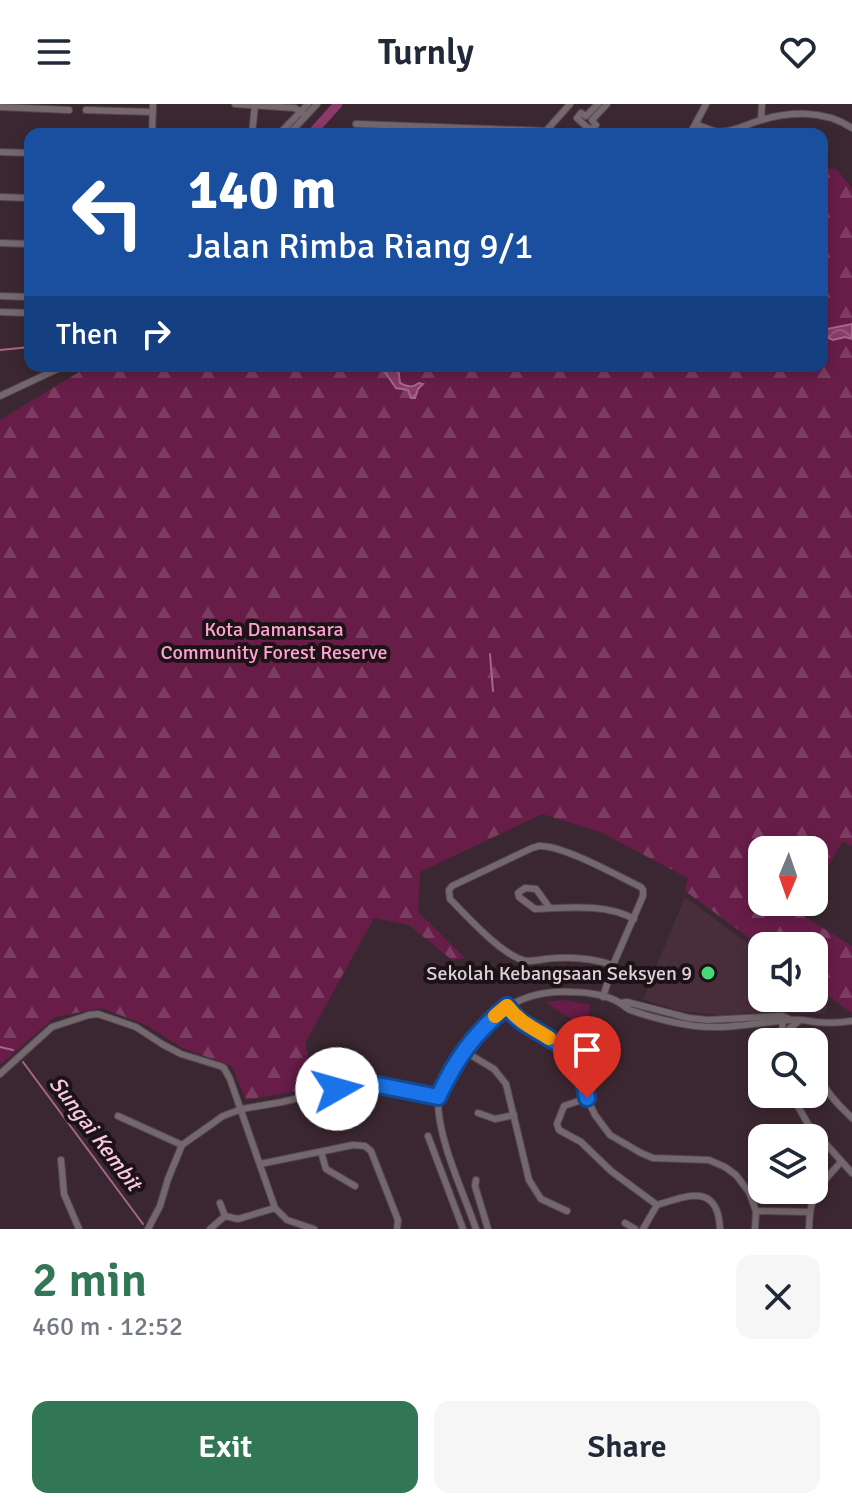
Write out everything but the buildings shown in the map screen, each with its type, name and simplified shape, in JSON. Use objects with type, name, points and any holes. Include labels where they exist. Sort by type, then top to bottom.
[{"type":"street","points":[[152,128],[153,104]]},
{"type":"street","points":[[235,104],[305,109],[317,104]]},
{"type":"street","points":[[253,128],[257,104]]},
{"type":"street","points":[[549,128],[570,104]]},
{"type":"street","points":[[598,104],[589,118],[607,104]]},
{"type":"street","points":[[694,128],[706,104]]},
{"type":"street","points":[[761,120],[762,104]]},
{"type":"street","points":[[0,115],[0,105],[69,110]]},
{"type":"street","points":[[291,128],[305,109]]},
{"type":"street","points":[[86,110],[153,112]]},
{"type":"street","points":[[739,128],[797,113],[837,120],[852,128]]},
{"type":"street","points":[[356,124],[440,128]]},
{"type":"street","points":[[696,124],[705,128]]},
{"type":"street","points":[[0,152],[24,153]]},
{"type":"street","points":[[0,197],[24,198]]},
{"type":"street","points":[[0,243],[24,244]]},
{"type":"street","points":[[0,296],[24,297]]},
{"type":"street","points":[[0,312],[24,313]]},
{"type":"street","points":[[0,396],[51,372]]},
{"type":"street","points":[[603,997],[613,965],[643,896],[641,887],[549,846],[532,848],[449,890],[450,899],[492,940],[521,960],[560,957],[613,965]]},
{"type":"street","points":[[549,907],[536,889],[525,888],[518,893],[535,909],[615,911],[634,919]]},
{"type":"street","points":[[476,1229],[443,1137],[435,1097],[483,1026],[507,1006],[524,997],[551,991],[576,992],[603,997],[626,1008],[708,1020],[852,1021]]},
{"type":"street","points":[[507,1006],[522,1022],[572,1052],[581,1065],[587,1098],[610,1135],[653,1158],[709,1160],[736,1175],[749,1192],[756,1211],[755,1229]]},
{"type":"street","points":[[654,1013],[705,1027],[768,1023],[782,1019]]},
{"type":"street","points":[[0,1074],[52,1027],[98,1014],[136,1027],[181,1054],[224,1068],[242,1109],[275,1208],[287,1220],[314,1229]]},
{"type":"street","points":[[782,1019],[782,1028]]},
{"type":"street","points":[[790,1028],[795,1020]]},
{"type":"street","points":[[768,1023],[776,1028]]},
{"type":"street","points":[[464,1051],[494,1069],[506,1084],[529,1180],[541,1199],[567,1211]]},
{"type":"street","points":[[148,1229],[160,1206],[182,1145],[223,1116],[242,1109],[359,1084],[375,1084],[435,1097]]},
{"type":"street","points":[[828,1092],[852,1118]]},
{"type":"street","points":[[587,1098],[564,1106],[557,1124],[559,1130],[581,1142],[611,1171],[657,1205]]},
{"type":"street","points":[[799,1108],[808,1124],[852,1173]]},
{"type":"street","points":[[478,1113],[495,1119],[514,1115]]},
{"type":"street","points":[[118,1116],[182,1145]]},
{"type":"street","points":[[428,1136],[463,1229]]},
{"type":"street","points":[[260,1164],[353,1145],[368,1148],[398,1220],[397,1229]]},
{"type":"street","points":[[321,1152],[326,1169],[355,1186]]},
{"type":"street","points":[[61,1160],[64,1194],[79,1229]]},
{"type":"street","points":[[809,1229],[809,1212],[816,1192],[841,1162]]},
{"type":"street","points":[[476,1180],[488,1229]]},
{"type":"street","points":[[643,1229],[657,1205],[694,1194],[707,1199],[717,1209],[720,1229]]},
{"type":"street","points":[[220,1203],[225,1216],[238,1219],[275,1208]]},
{"type":"street","points":[[756,1211],[809,1212]]},
{"type":"street","points":[[210,1229],[225,1216]]},
{"type":"street","points":[[625,1223],[635,1229]]},
{"type":"shaded area","name":"Sekolah Kebangsaan Seksyen 9","points":[[685,897],[748,944],[748,1012],[764,1012],[721,1015],[680,1011],[643,999]]},
{"type":"shaded area","name":"Sekolah Kebangsaan Seksyen 9","points":[[764,1012],[826,1012],[825,1014]]},
{"type":"green space","points":[[828,168],[836,169],[852,188],[852,324],[828,329]]},
{"type":"green space","name":"Kota Damansara Community Forest Reserve","points":[[828,337],[852,339],[852,846],[843,841],[828,866],[828,836],[748,836],[748,916],[803,916],[852,946],[852,1013],[828,995],[828,932],[748,932],[748,937],[685,891],[688,878],[600,832],[542,814],[420,872],[418,912],[465,958],[452,960],[409,925],[374,918],[305,1043],[315,1088],[246,1100],[232,1066],[182,1048],[148,1026],[102,1008],[55,1017],[0,1065],[0,420],[79,372],[385,372],[396,387],[408,390],[414,386],[407,387],[400,383],[399,372],[828,372]]},
{"type":"green space","points":[[565,1000],[590,1005],[588,1021],[576,1023],[546,1002]]},
{"type":"water","points":[[852,324],[852,339],[833,340],[828,338],[828,329]]},
{"type":"water","points":[[385,372],[399,372],[400,383],[410,386],[423,384],[415,398],[411,398],[408,390],[396,388]]},
{"type":"waterway","points":[[316,128],[338,104]]},
{"type":"waterway","points":[[0,350],[24,348]]},
{"type":"waterway","points":[[490,654],[493,691]]},
{"type":"waterway","name":"Sungai Kembit","points":[[0,1047],[13,1050]]},
{"type":"waterway","name":"Sungai Kembit","points":[[23,1062],[143,1224]]},
{"type":"slow traffic","points":[[495,1016],[507,1006],[522,1022],[549,1038]]},
{"type":"place","name":"Sekolah Kebangsaan Seksyen 9","points":[[708,973]]},
{"type":"route","points":[[337,1089],[368,1083],[438,1097],[464,1051],[483,1026],[507,1006],[522,1022],[572,1052],[581,1065],[587,1098]]}]
